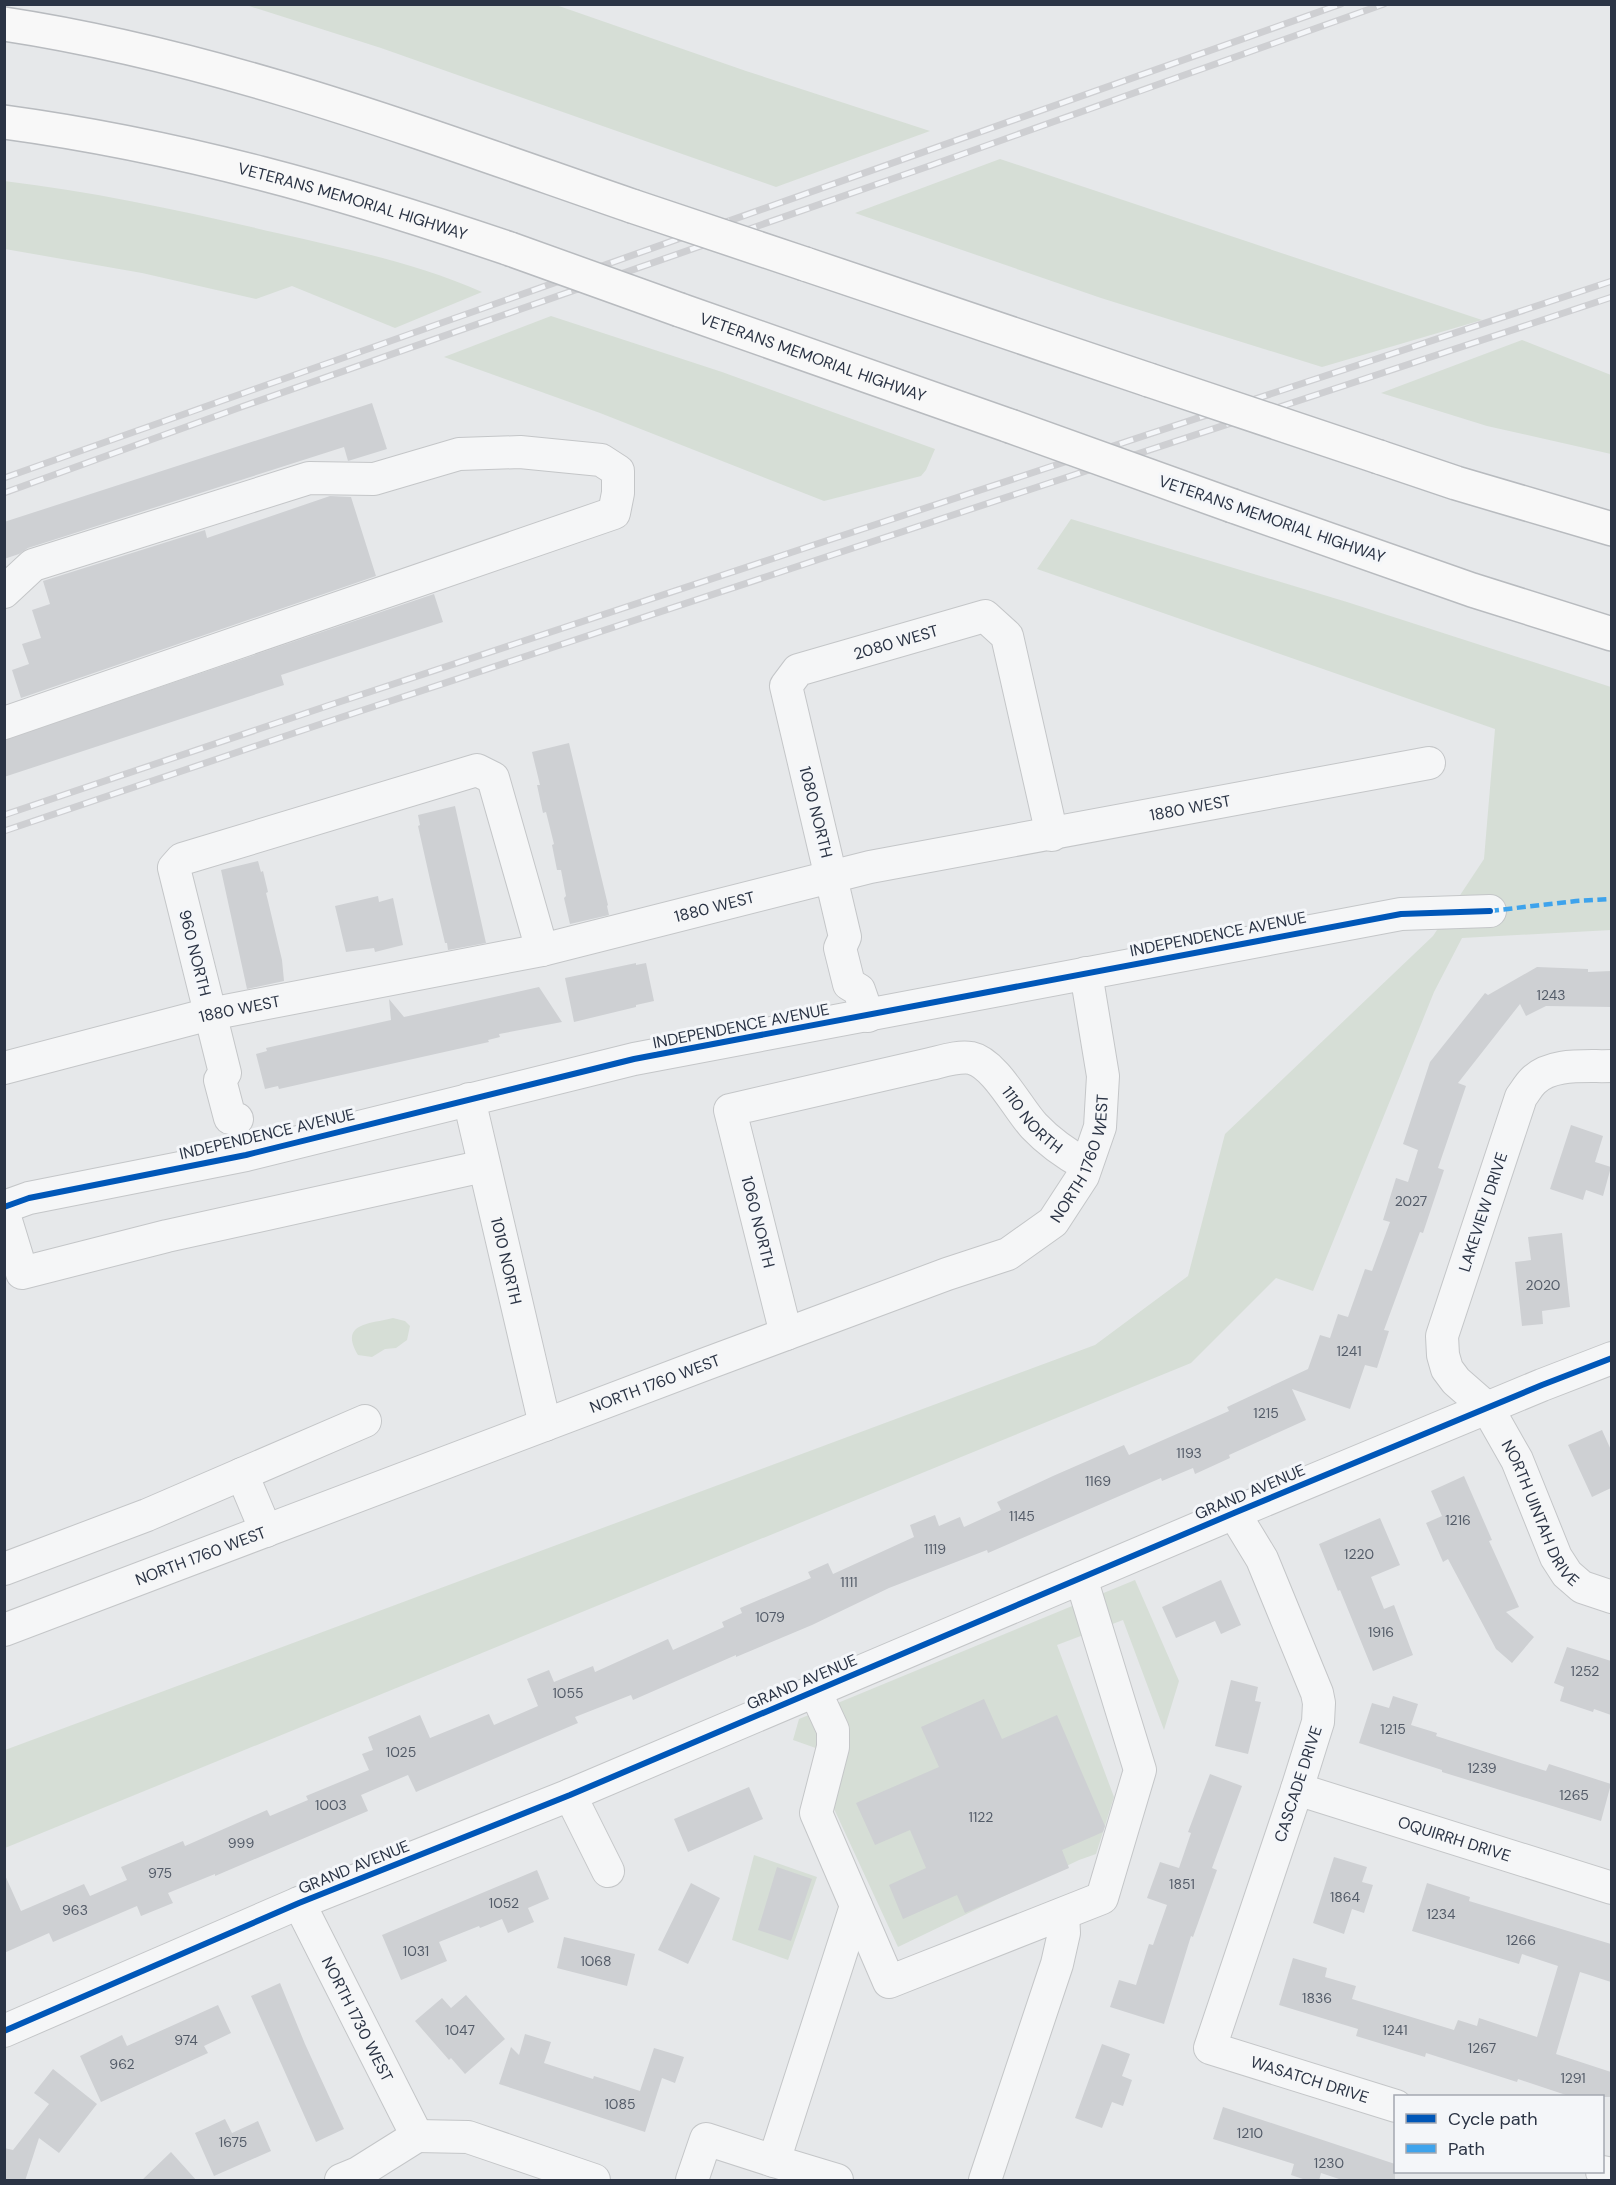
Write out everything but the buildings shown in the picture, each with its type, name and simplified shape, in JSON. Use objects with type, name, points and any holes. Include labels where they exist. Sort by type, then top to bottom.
[{"type":"highway","points":[[4,24],[157,54],[282,87],[1467,487],[1611,529]]},
{"type":"highway","name":"VETERANS MEMORIAL HIGHWAY","points":[[4,122],[134,144],[283,177],[401,212],[1491,596],[1611,634]]},
{"type":"street","points":[[4,592],[33,565],[309,478],[374,480],[459,454],[520,452],[601,460],[618,471],[618,493],[614,513],[4,723]]},
{"type":"street","name":"2080 WEST","points":[[786,686],[798,670],[985,616],[1007,636],[1052,835]]},
{"type":"street","name":"1080 NORTH","points":[[786,686],[844,937],[840,948],[849,984],[864,1003]]},
{"type":"street","name":"1880 WEST","points":[[4,1068],[210,1014],[542,950],[870,867],[1429,764]]},
{"type":"street","name":"960 NORTH","points":[[246,1155],[237,1119],[230,1118],[220,1080],[225,1073],[174,868],[182,859],[477,770],[493,778],[542,950]]},
{"type":"street","name":"INDEPENDENCE AVENUE","points":[[4,1207],[29,1198],[246,1155],[864,1003],[1086,973],[1401,914],[1490,911]]},
{"type":"street","name":"NORTH 1760 WEST","points":[[5,1630],[786,1334],[947,1274],[1008,1254],[1053,1222],[1083,1176],[1100,1127],[1103,1076],[1086,973]]},
{"type":"street","name":"1110 NORTH","points":[[730,1110],[959,1058],[973,1058],[984,1064],[1033,1124],[1060,1150],[1086,1165]]},
{"type":"street","name":"LAKEVIEW DRIVE","points":[[1488,1409],[1456,1381],[1447,1369],[1443,1355],[1442,1336],[1521,1097],[1533,1081],[1551,1071],[1560,1068],[1611,1066]]},
{"type":"street","name":"1010 NORTH","points":[[469,1099],[545,1425]]},
{"type":"street","name":"1060 NORTH","points":[[730,1110],[786,1334]]},
{"type":"street","points":[[4,1214],[13,1275],[167,1236],[484,1166]]},
{"type":"street","name":"GRAND AVENUE","points":[[4,2031],[299,1903],[570,1795],[1234,1513],[1611,1358]]},
{"type":"street","name":"NORTH UINTAH DRIVE","points":[[1488,1409],[1517,1460],[1556,1557],[1567,1574],[1582,1587],[1611,1597]]},
{"type":"street","points":[[4,1569],[147,1515],[365,1421]]},
{"type":"street","points":[[242,1474],[266,1531]]},
{"type":"street","name":"CASCADE DRIVE","points":[[1224,2052],[1210,2048],[1297,1789],[1318,1722],[1320,1702],[1262,1559],[1234,1513]]},
{"type":"street","points":[[814,1691],[832,1730],[833,1747],[816,1812],[889,1982],[1102,1898],[1140,1770],[1082,1578]]},
{"type":"street","name":"OQUIRRH DRIVE","points":[[1297,1789],[1611,1888]]},
{"type":"street","points":[[570,1795],[609,1870]]},
{"type":"street","name":"NORTH 1730 WEST","points":[[299,1903],[417,2136]]},
{"type":"street","points":[[774,2161],[856,1906]]},
{"type":"street","points":[[985,2181],[1057,1964],[1064,1933],[1063,1914]]},
{"type":"street","name":"WASATCH DRIVE","points":[[1224,2052],[1394,2106]]},
{"type":"street","points":[[341,2181],[417,2136],[468,2137],[519,2169],[594,2181]]},
{"type":"street","points":[[692,2181],[706,2139],[837,2181]]},
{"type":"shaded area","points":[[246,5],[556,5],[746,71],[930,131],[776,187],[381,48]]},
{"type":"shaded area","points":[[1000,159],[1482,320],[1322,367],[1101,298],[855,213]]},
{"type":"shaded area","points":[[4,181],[142,203],[329,245],[407,265],[482,292],[395,328],[292,286],[256,299],[142,273],[5,249]]},
{"type":"shaded area","points":[[551,316],[722,372],[935,449],[921,476],[824,501],[600,413],[444,357]]},
{"type":"shaded area","points":[[1522,340],[1611,375],[1611,454],[1487,426],[1381,393]]},
{"type":"shaded area","points":[[1071,519],[1347,602],[1611,687],[1611,930],[1462,938],[1434,992],[1313,1291],[1276,1278],[1191,1363],[5,1848],[5,1750],[1095,1345],[1188,1276],[1225,1134],[1433,936],[1484,859],[1495,729],[1037,569]]},
{"type":"shaded area","points":[[393,1318],[405,1321],[410,1326],[407,1340],[396,1348],[385,1349],[372,1357],[358,1355],[352,1336],[355,1330],[360,1326]]},
{"type":"shaded area","points":[[1135,1580],[1179,1681],[1164,1730],[1123,1620],[1057,1645],[1114,1797],[1096,1854],[898,1947],[829,1798],[847,1759],[793,1740],[799,1719]]},
{"type":"shaded area","points":[[754,1855],[817,1877],[788,1960],[732,1940]]},
{"type":"railway","points":[[4,478],[1341,4]]},
{"type":"railway","points":[[4,493],[241,407],[1384,4]]},
{"type":"railway","points":[[4,815],[1612,281]]},
{"type":"railway","points":[[4,831],[1612,297]]},
{"type":"marked path","points":[[1490,911],[1612,899]]},
{"type":"cycle path","points":[[4,1207],[29,1198],[246,1155],[634,1059],[1401,914],[1490,911]]},
{"type":"cycle path","points":[[4,2031],[299,1903],[570,1795],[1234,1513],[1612,1358]]}]
